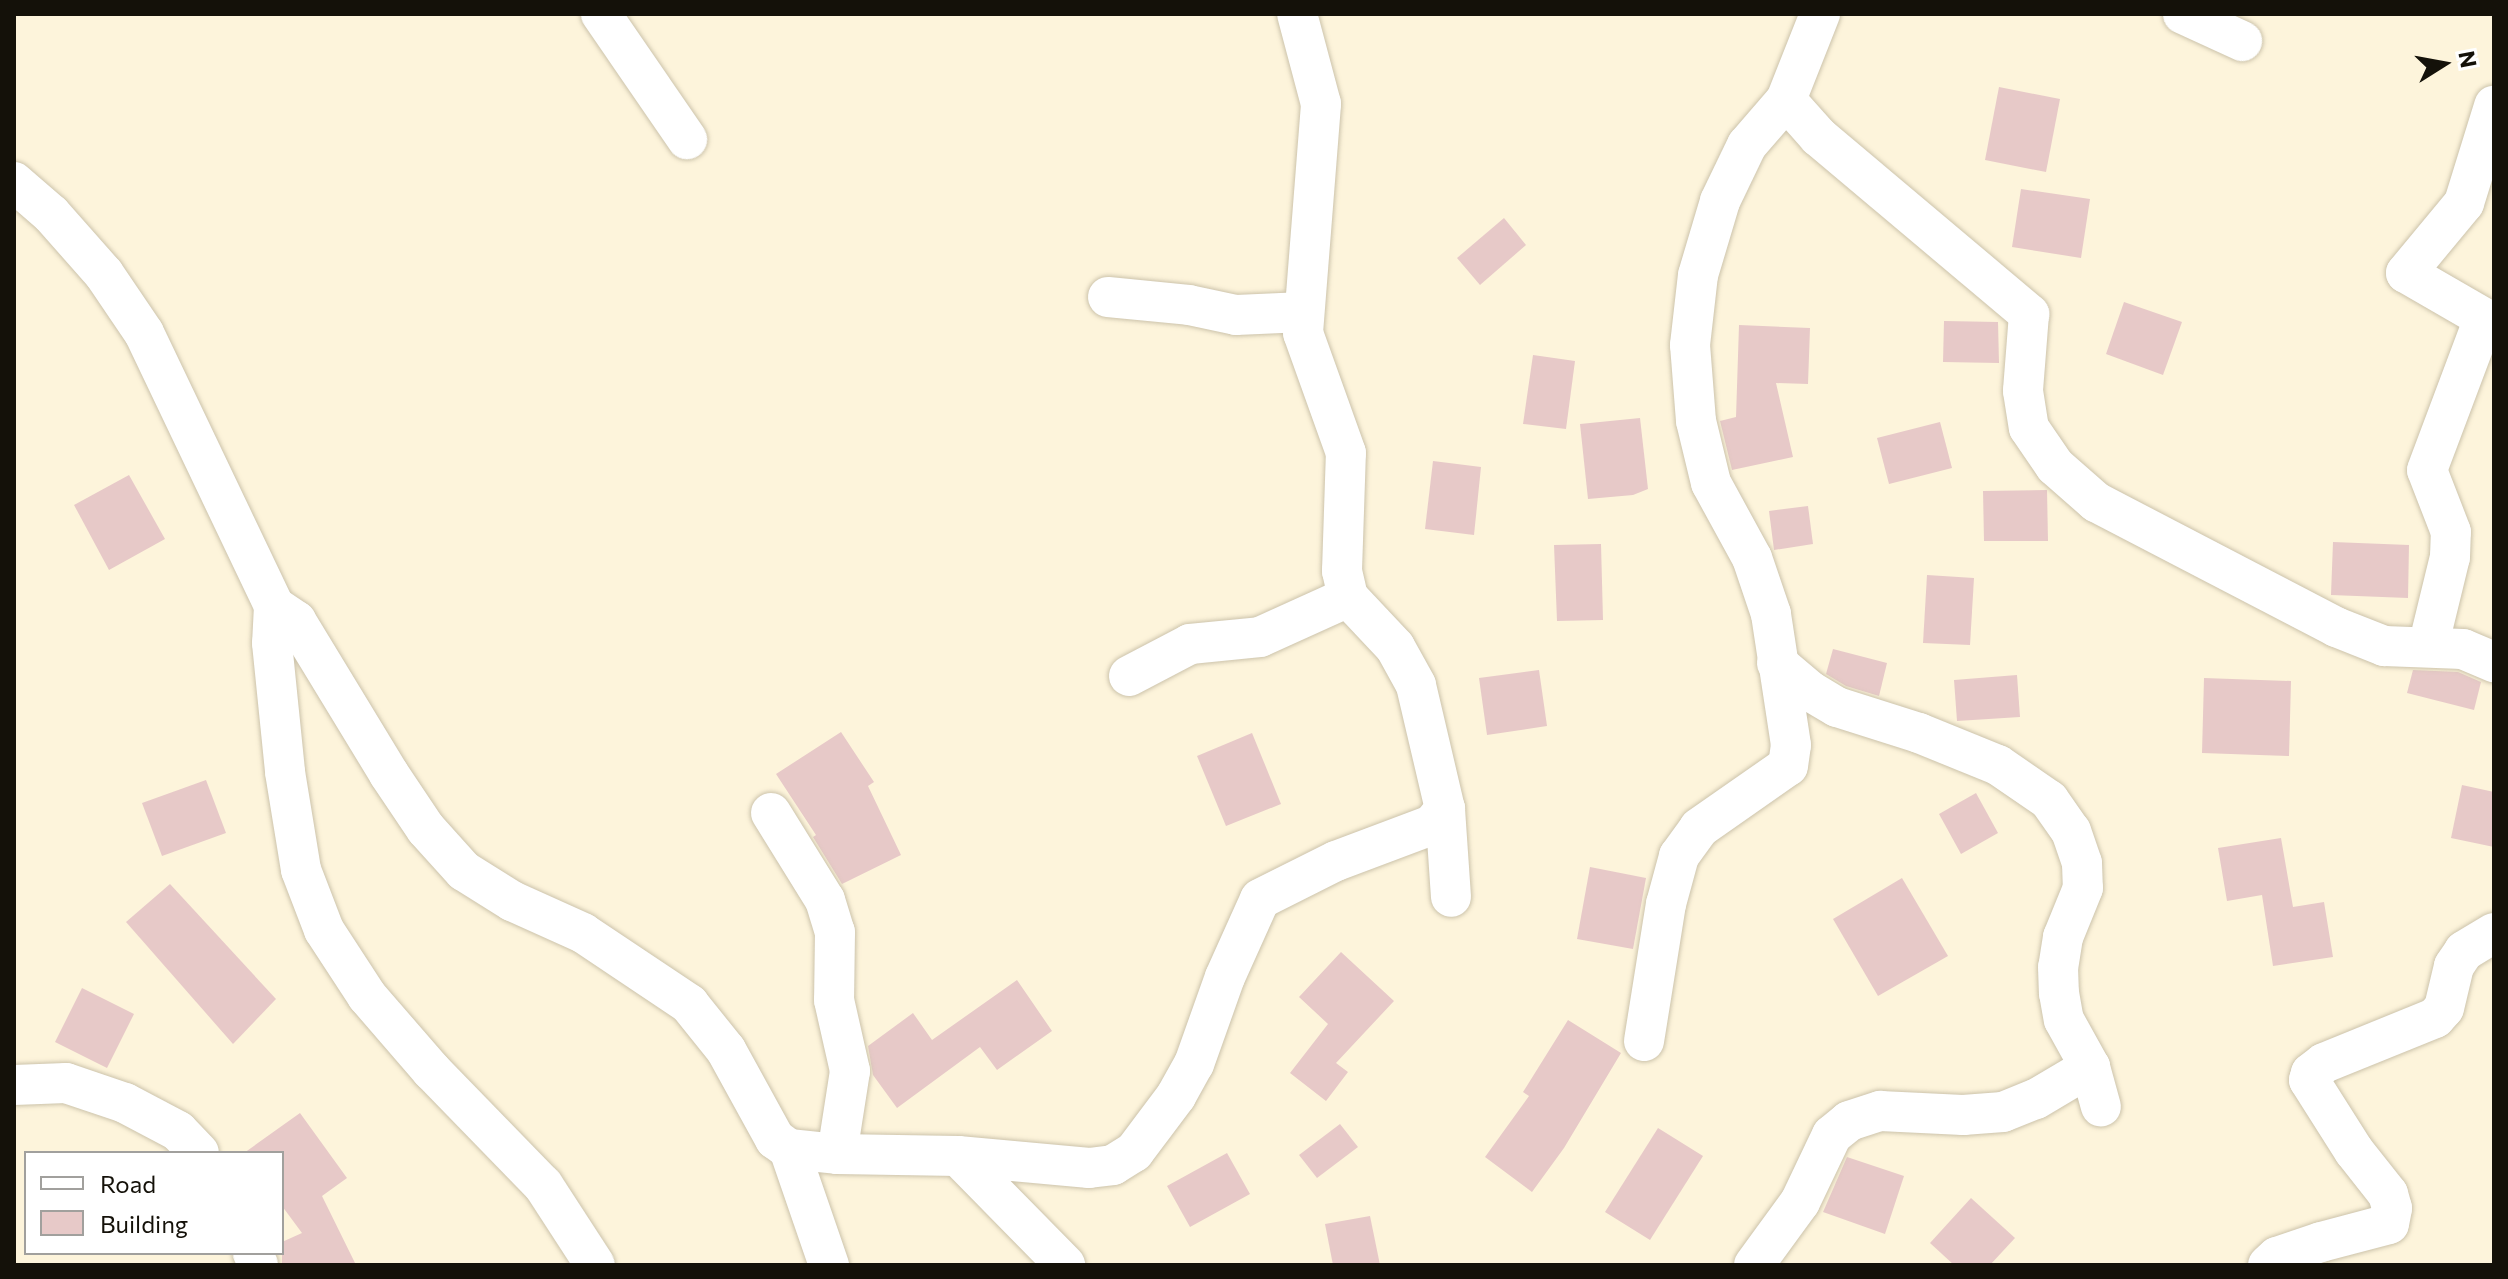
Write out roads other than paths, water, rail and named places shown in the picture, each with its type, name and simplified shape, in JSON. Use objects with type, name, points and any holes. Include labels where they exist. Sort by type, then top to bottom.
[{"type":"street","points":[[601,14],[687,139]]},
{"type":"street","points":[[1297,14],[1321,104],[1303,333],[1314,373],[1334,414],[1346,453],[1347,497],[1342,571],[1348,597],[1395,647],[1416,685],[1445,809],[1451,897]]},
{"type":"street","points":[[1644,1041],[1666,904],[1679,856],[1699,828],[1788,766],[1791,745],[1788,708],[1777,663],[1771,614],[1752,558],[1711,483],[1696,421],[1690,345],[1698,275],[1720,201],[1747,145],[1786,100],[1820,14]]},
{"type":"street","points":[[2183,14],[2242,41]]},
{"type":"street","points":[[1786,100],[1819,137],[1863,177],[2029,314],[2023,391],[2029,428],[2055,466],[2096,502],[2336,627],[2384,646],[2463,649],[2494,662]]},
{"type":"street","points":[[2428,647],[2450,557],[2451,532],[2427,470],[2440,427],[2484,318],[2406,273],[2464,203],[2494,106]]},
{"type":"street","points":[[14,182],[51,214],[104,274],[144,333],[274,606],[272,643],[285,772],[301,870],[324,930],[376,1007],[432,1071],[543,1185],[595,1265]]},
{"type":"street","points":[[1108,297],[1189,305],[1236,315],[1304,312]]},
{"type":"street","points":[[1129,676],[1190,644],[1260,637],[1348,597]]},
{"type":"street","points":[[274,606],[296,621],[389,774],[426,829],[464,871],[512,901],[583,933],[689,1004],[726,1050],[775,1139],[789,1149],[837,1154],[958,1156],[1089,1168],[1113,1165],[1134,1152],[1176,1096],[1194,1064],[1225,977],[1260,899],[1336,861],[1432,825],[1445,809]]},
{"type":"street","points":[[1777,663],[1810,691],[1837,707],[1919,733],[1998,765],[2049,800],[2071,831],[2082,863],[2083,888],[2063,937],[2058,967],[2064,1020],[2090,1067],[2101,1107]]},
{"type":"street","points":[[771,813],[825,900],[835,932],[834,1000],[850,1071],[837,1154]]},
{"type":"street","points":[[2268,1265],[2277,1257],[2306,1247],[2389,1224],[2392,1208],[2388,1194],[2354,1151],[2309,1080],[2311,1073],[2324,1063],[2435,1018],[2444,1008],[2454,966],[2464,951],[2494,933]]},
{"type":"street","points":[[1757,1263],[1800,1202],[1832,1135],[1849,1121],[1880,1111],[1963,1115],[2003,1112],[2036,1099],[2090,1067]]},
{"type":"street","points":[[14,1085],[66,1083],[125,1103],[178,1131],[197,1151]]},
{"type":"street","points":[[789,1149],[829,1265]]},
{"type":"street","points":[[958,1156],[1065,1265]]}]
